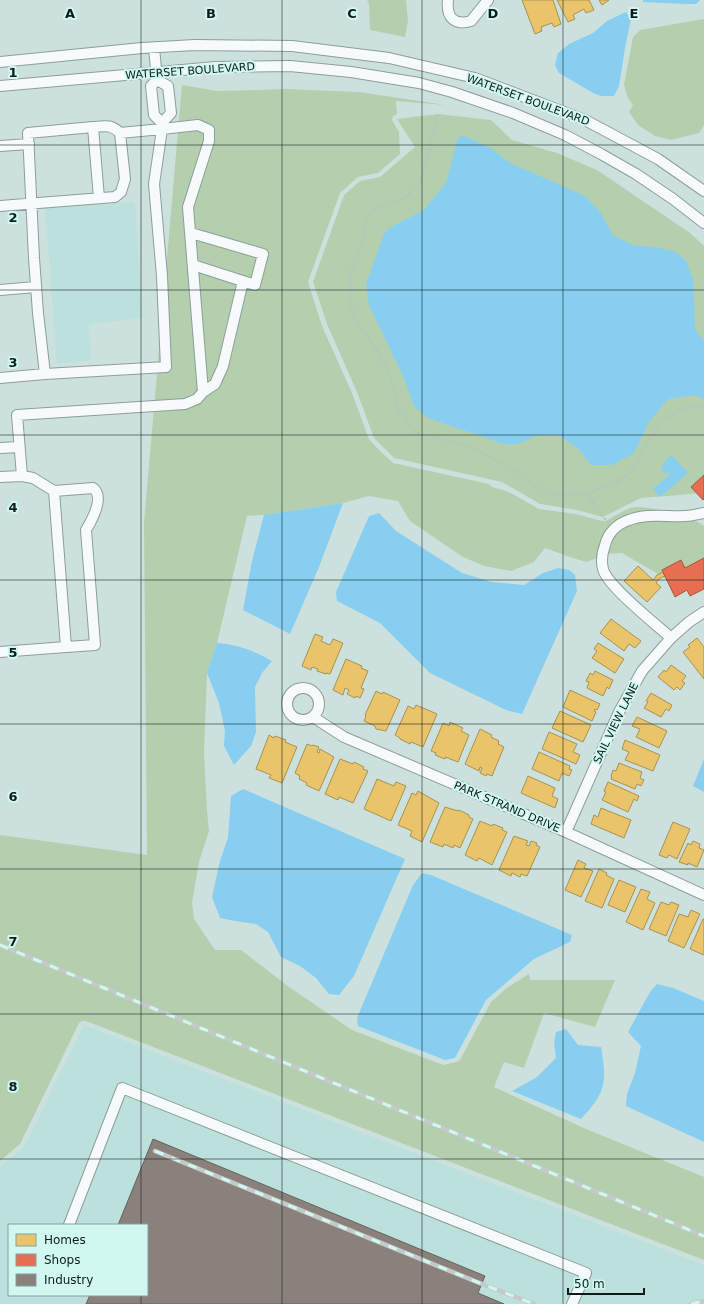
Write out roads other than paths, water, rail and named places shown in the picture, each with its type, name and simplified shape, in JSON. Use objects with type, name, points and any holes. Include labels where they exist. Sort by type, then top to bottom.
[{"type":"street","points":[[448,0],[450,16],[459,22],[471,21],[488,0]]},
{"type":"street","name":"WATERSET BOULEVARD","points":[[0,62],[154,48],[195,46],[292,46],[389,58],[475,78],[585,120],[658,159],[704,191]]},
{"type":"street","points":[[154,48],[157,76],[151,86],[154,114],[162,126]]},
{"type":"street","name":"WATERSET BOULEVARD","points":[[0,86],[157,76],[216,67],[290,66],[351,72],[419,83],[452,92],[513,113],[565,135],[636,174],[673,199],[704,223]]},
{"type":"street","points":[[0,378],[166,367],[162,276],[154,184],[162,126],[171,113],[168,86],[157,76]]},
{"type":"street","points":[[0,206],[32,203],[99,198],[115,196],[121,192],[125,179],[120,133],[107,125],[28,133],[29,144],[32,203],[36,287],[45,374]]},
{"type":"street","points":[[120,133],[162,126],[198,125],[209,130],[209,141],[188,207],[203,392]]},
{"type":"street","points":[[93,127],[99,198]]},
{"type":"street","points":[[0,146],[29,144]]},
{"type":"street","points":[[191,233],[263,254],[255,285],[193,265]]},
{"type":"street","points":[[22,476],[17,415],[185,404],[196,399],[214,384],[223,366],[243,281]]},
{"type":"street","points":[[0,290],[36,287]]},
{"type":"street","points":[[0,448],[19,447]]},
{"type":"street","points":[[0,477],[22,476],[33,478],[54,490],[93,488],[98,496],[93,518],[86,530],[94,645],[0,652]]},
{"type":"street","points":[[54,490],[66,647]]},
{"type":"street","points":[[671,638],[610,582],[603,570],[602,556],[606,542],[614,528],[628,520],[663,515],[686,516],[704,513]]},
{"type":"street","name":"SAIL VIEW LANE","points":[[566,832],[619,712],[642,671],[671,638],[689,622],[704,612]]},
{"type":"street","name":"PARK STRAND DRIVE","points":[[313,717],[344,737],[566,832],[704,894]]},
{"type":"street","points":[[69,1224],[122,1088],[586,1273],[572,1304]]},
{"type":"water","points":[[643,0],[700,0],[696,4],[687,4],[643,2]]},
{"type":"water","points":[[626,12],[631,19],[619,86],[614,96],[601,96],[593,93],[559,73],[555,65],[558,53],[569,44],[593,33],[607,21]]},
{"type":"water","points":[[463,136],[489,147],[510,163],[585,196],[600,212],[613,235],[633,245],[660,248],[676,252],[687,262],[693,280],[695,329],[704,341],[704,399],[694,395],[668,399],[649,422],[634,453],[612,465],[591,465],[579,449],[557,434],[535,436],[518,444],[504,444],[428,418],[414,406],[404,378],[369,305],[366,284],[384,234],[391,227],[424,210],[446,183],[458,138]]},
{"type":"water","points":[[672,455],[688,473],[660,497],[653,489],[670,474],[668,472],[665,474],[661,469],[666,460]]},
{"type":"water","points":[[343,503],[319,567],[290,634],[243,610],[252,561],[264,515]]},
{"type":"water","points":[[379,513],[396,531],[462,573],[492,582],[524,585],[543,573],[558,568],[569,570],[575,575],[577,591],[522,714],[506,710],[430,673],[380,623],[337,601],[336,592],[369,516]]},
{"type":"water","points":[[217,643],[245,649],[272,661],[262,673],[255,687],[256,732],[251,746],[234,765],[224,746],[225,731],[219,703],[207,673]]},
{"type":"water","points":[[704,759],[704,792],[693,786]]},
{"type":"water","points":[[243,789],[405,859],[354,976],[339,995],[329,994],[316,978],[300,966],[281,957],[268,932],[256,924],[220,918],[212,897],[220,861],[228,837],[231,796]]},
{"type":"water","points":[[422,873],[431,875],[572,935],[570,942],[534,959],[486,1000],[455,1058],[445,1060],[358,1026],[357,1018],[413,885]]},
{"type":"water","points":[[657,984],[673,988],[704,1001],[704,1142],[626,1106],[627,1094],[635,1073],[641,1046],[628,1032],[650,992]]},
{"type":"water","points":[[566,1029],[578,1045],[601,1047],[603,1059],[603,1086],[596,1102],[581,1119],[512,1091],[537,1077],[556,1058],[554,1043],[556,1032]]},
{"type":"railway","points":[[0,945],[704,1236]]},
{"type":"railway","points":[[155,1151],[534,1304]]},
{"type":"railway","points":[[691,1304],[704,1301]]}]
